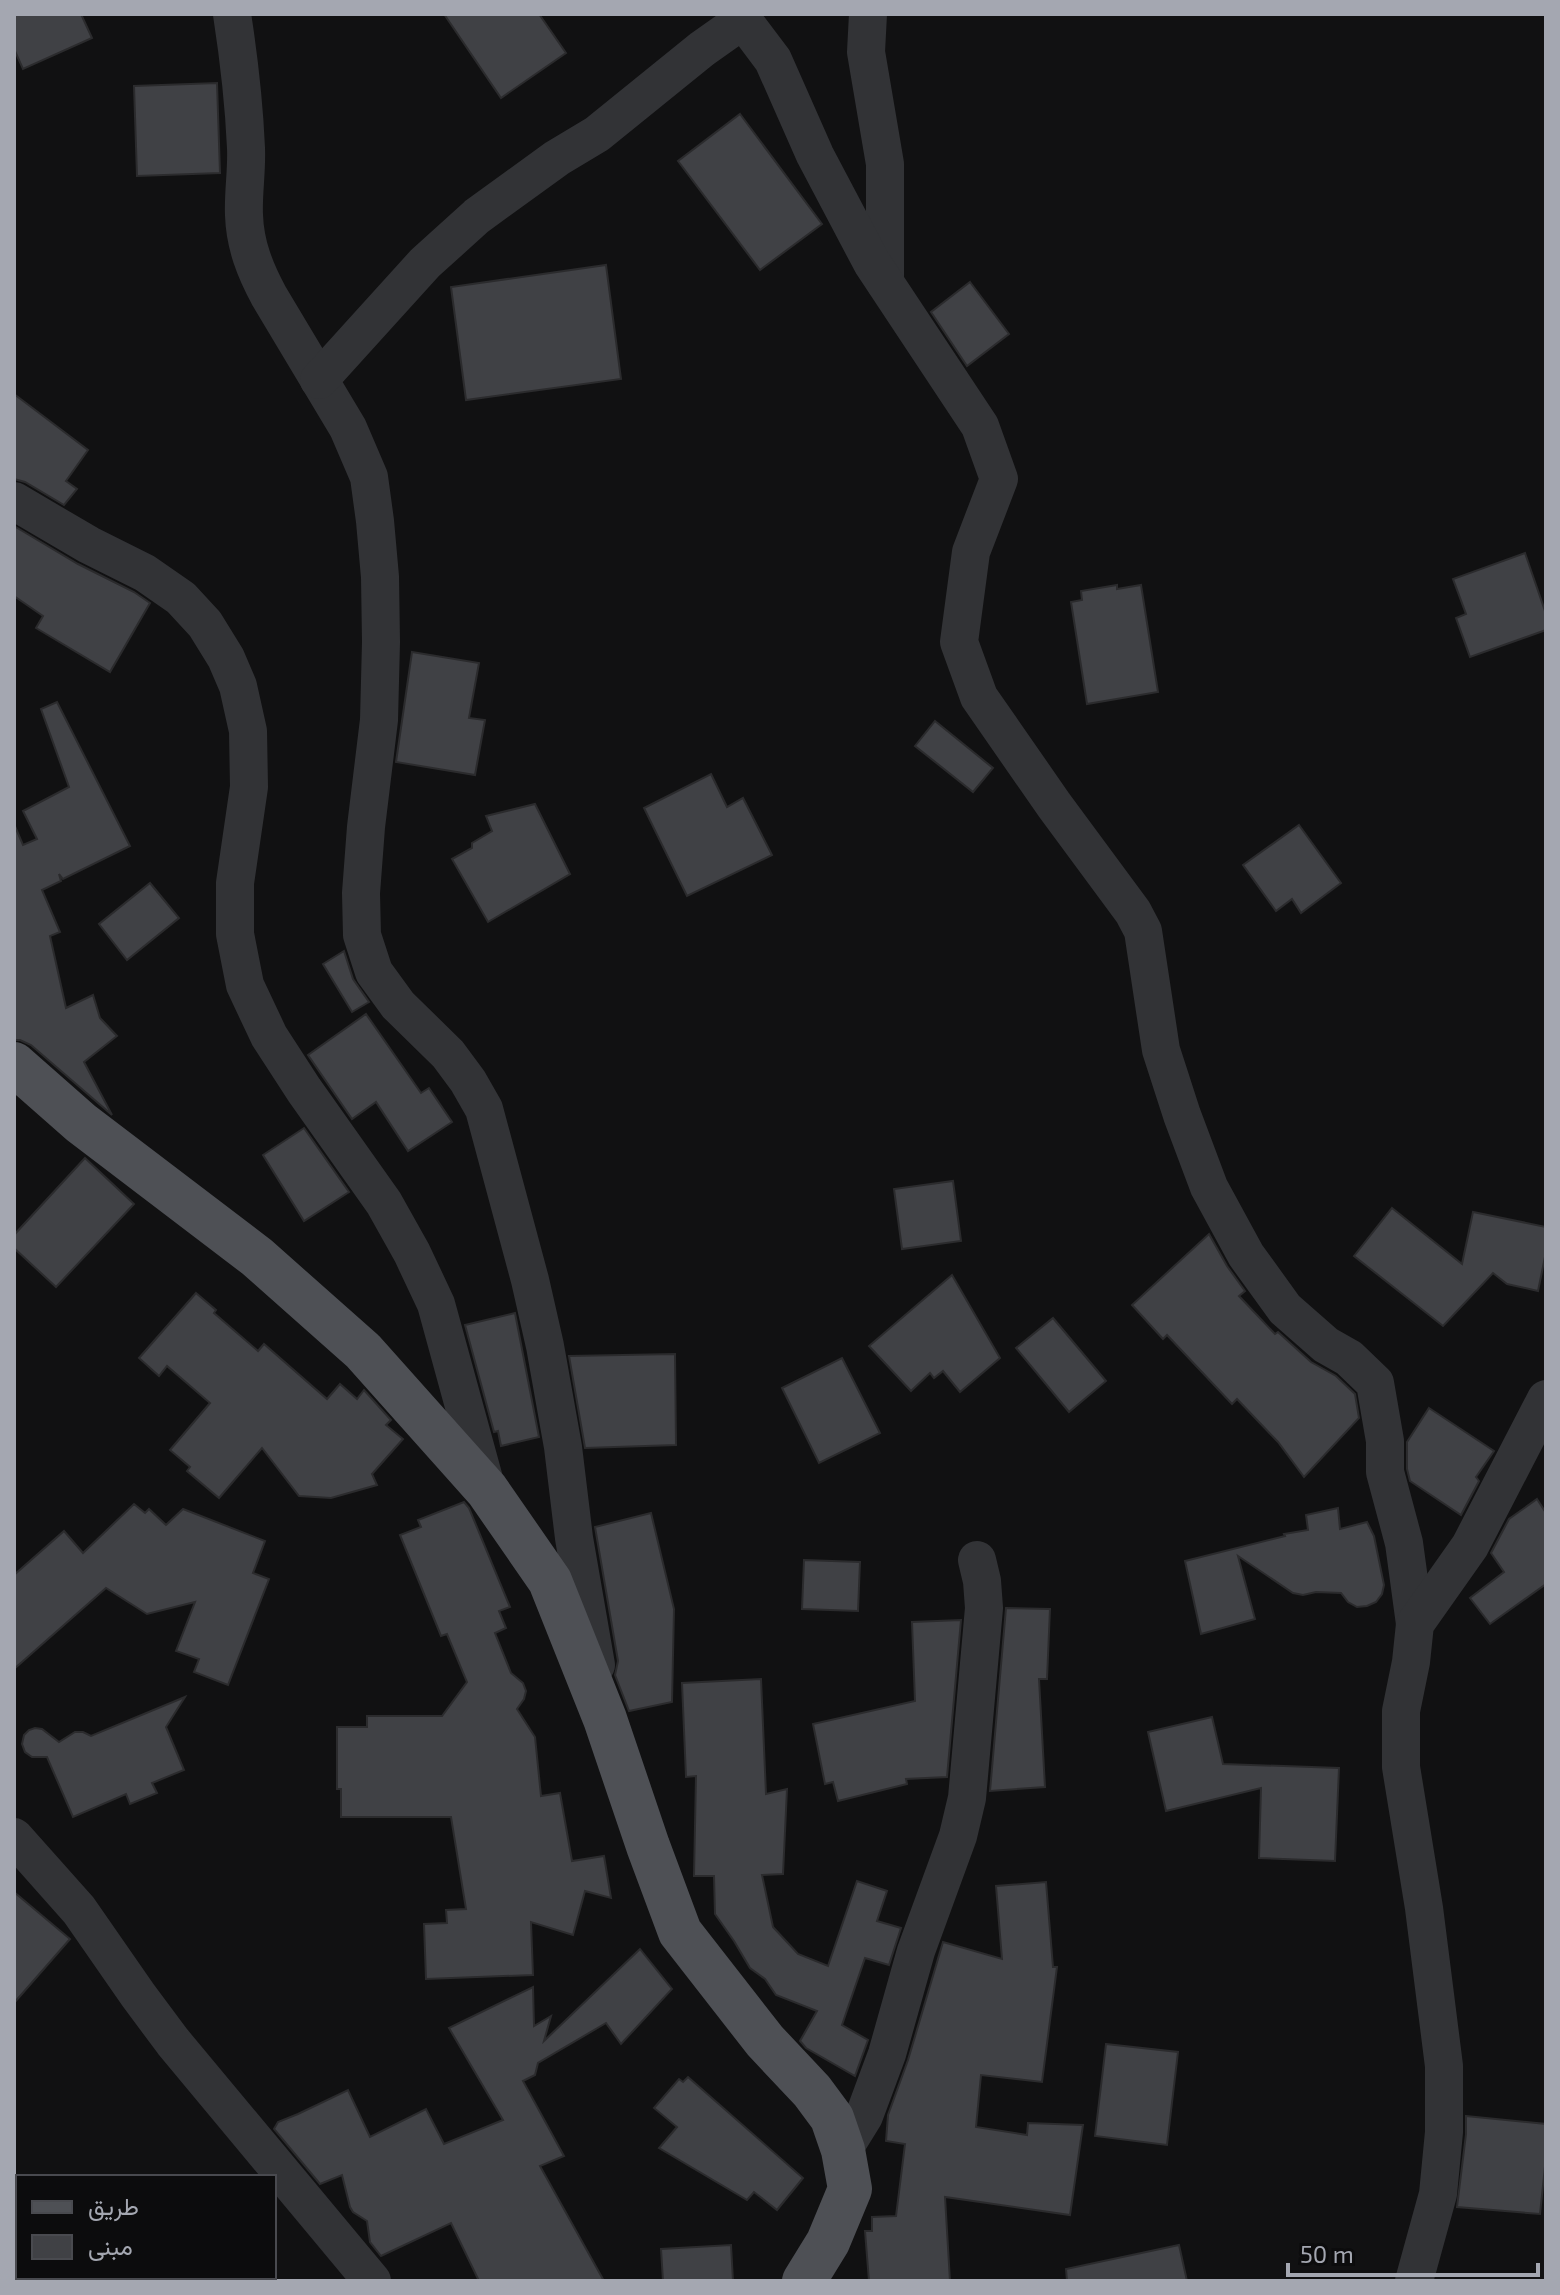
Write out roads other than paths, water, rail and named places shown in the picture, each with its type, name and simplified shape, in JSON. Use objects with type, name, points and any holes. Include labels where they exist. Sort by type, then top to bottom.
[{"type":"main road","points":[[14,1064],[81,1123],[257,1257],[363,1351],[487,1490],[550,1581],[605,1719],[680,1932],[765,2041],[812,2091],[832,2118],[843,2150],[850,2189],[828,2242],[804,2281]]},
{"type":"street","points":[[232,14],[245,113],[247,164],[244,213],[247,243],[257,274],[348,428],[369,477],[380,577],[381,642],[379,720],[361,893],[362,935],[374,972],[398,1005],[448,1054],[484,1109],[545,1346],[605,1719]]},
{"type":"street","points":[[868,14],[866,52],[885,164],[885,282]]},
{"type":"street","points":[[319,380],[425,263],[477,216],[557,158],[597,134],[743,20],[773,60],[815,155],[872,263],[980,426],[999,479],[971,552],[959,642],[979,697],[1133,912],[1143,931],[1161,1050],[1209,1187],[1246,1255],[1285,1309],[1326,1345],[1349,1358],[1375,1383],[1379,1391],[1385,1472],[1404,1543],[1415,1624],[1401,1711],[1401,1767],[1424,1908],[1444,2066],[1444,2132],[1438,2194],[1414,2281]]},
{"type":"street","points":[[14,501],[89,545],[145,573],[181,598],[205,624],[226,658],[238,686],[248,731],[249,787],[235,883],[235,934],[245,985],[269,1036],[384,1203],[412,1253],[436,1304],[487,1490]]},
{"type":"street","points":[[1415,1624],[1470,1546],[1546,1399]]},
{"type":"street","points":[[843,2150],[864,2116],[887,2054],[916,1951],[958,1836],[967,1798],[984,1608],[977,1560]]},
{"type":"street","points":[[14,1837],[79,1910],[173,2042],[372,2281]]}]
